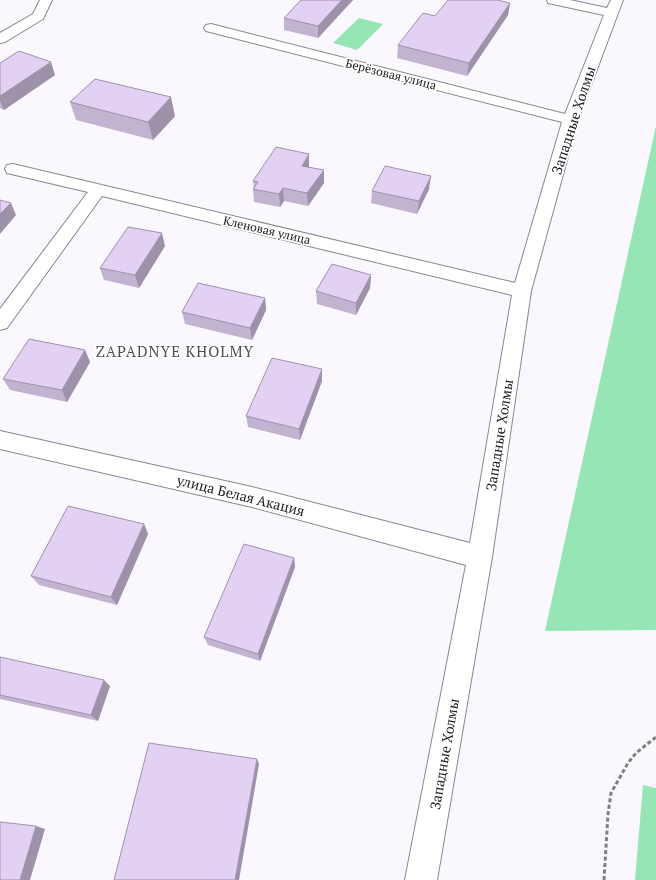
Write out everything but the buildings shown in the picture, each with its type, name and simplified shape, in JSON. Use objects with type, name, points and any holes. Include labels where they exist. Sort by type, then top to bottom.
[{"type":"street","points":[[0,39],[38,16],[46,0]]},
{"type":"street","points":[[553,0],[614,7]]},
{"type":"street","name":"Западные Холмы","points":[[420,880],[480,556],[522,291],[570,120],[614,7]]},
{"type":"street","name":"Берёзовая улица","points":[[211,28],[570,120]]},
{"type":"street","name":"Кленовая улица","points":[[13,169],[522,291]]},
{"type":"street","points":[[0,323],[98,190]]},
{"type":"street","name":"улица Белая Акация","points":[[0,440],[252,497],[480,556]]},
{"type":"path","points":[[604,880],[608,814],[611,793],[628,763],[636,753],[656,737]]},
{"type":"green space","points":[[359,18],[383,24],[357,50],[333,43]]},
{"type":"green space","points":[[656,126],[656,630],[545,631]]},
{"type":"green space","points":[[643,785],[656,788],[656,880],[635,880]]},
{"type":"district","name":"ZAPADNYE KHOLMY","points":[[175,351]]}]
